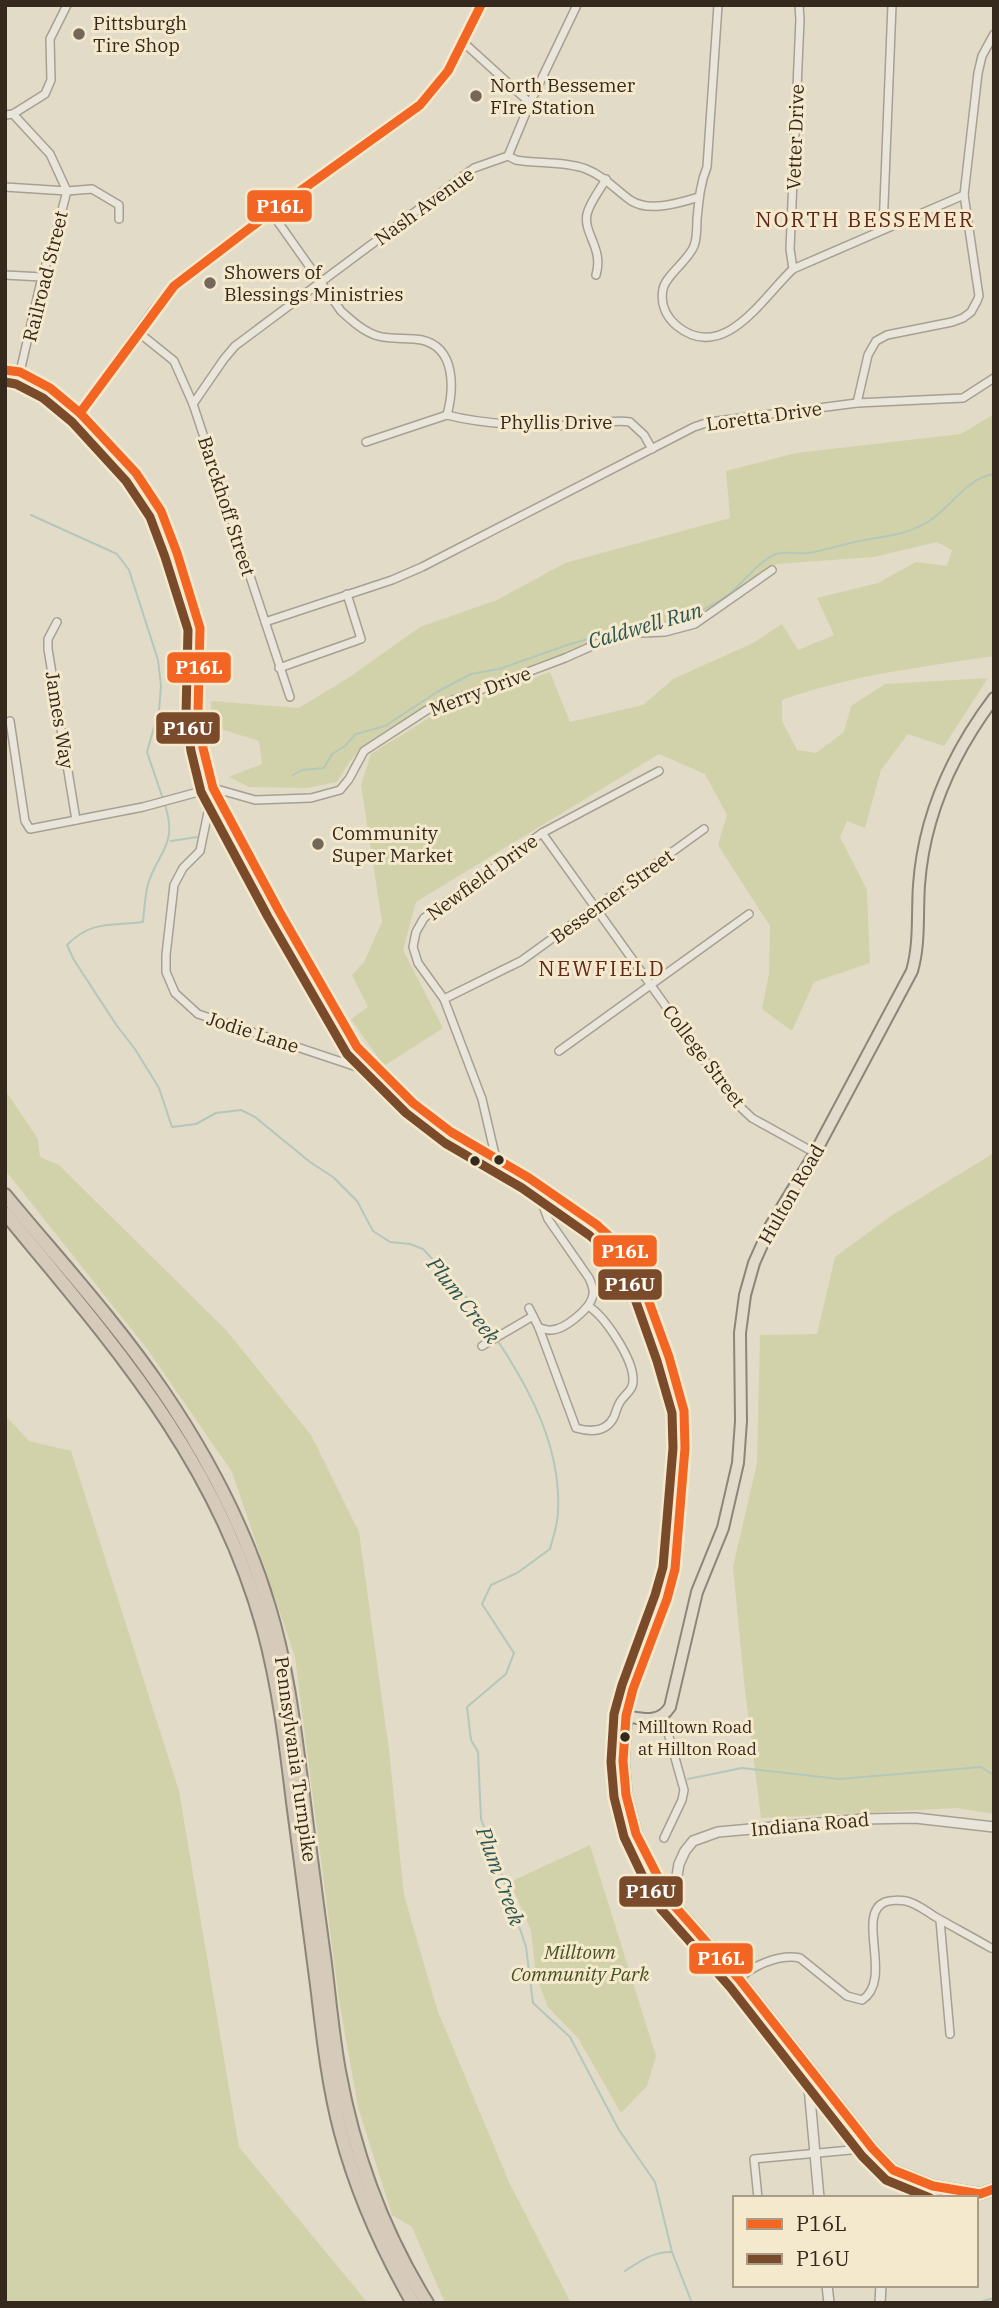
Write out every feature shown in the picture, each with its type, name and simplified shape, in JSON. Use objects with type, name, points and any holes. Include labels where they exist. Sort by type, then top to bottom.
[{"type":"highway","name":"Pennsylvania Turnpike","points":[[5,1195],[112,1324],[184,1422],[223,1494],[260,1580],[270,1609],[290,1697],[333,2029],[345,2100],[379,2209],[400,2256],[427,2303]]},
{"type":"highway","name":"Pennsylvania Turnpike","points":[[5,1213],[128,1363],[163,1412],[212,1497],[242,1564],[258,1611],[278,1691],[328,2068],[341,2131],[352,2171],[376,2232],[413,2303]]},
{"type":"main road","name":"Hulton Road","points":[[663,1716],[674,1697],[697,1592],[723,1528],[738,1463],[741,1421],[740,1334],[749,1280],[770,1227],[815,1153],[912,971],[917,954],[922,860],[932,814],[943,783],[966,738],[994,698]]},
{"type":"main road","points":[[663,1716],[650,1719],[626,1716],[623,1761],[626,1795],[636,1834],[671,1902],[739,1979],[872,2148],[893,2170],[933,2186],[975,2196],[994,2189]]},
{"type":"street","name":"Railroad Street","points":[[20,372],[42,277],[67,191],[50,154],[9,115],[45,94],[51,80],[50,38],[67,5]]},
{"type":"street","points":[[80,413],[174,286],[432,93],[464,43],[481,5]]},
{"type":"street","points":[[577,5],[508,156],[533,163],[573,165],[606,179],[633,202],[645,205],[671,205],[699,197]]},
{"type":"street","points":[[718,5],[707,167],[701,183],[694,246],[664,284],[663,291],[668,318],[680,329],[693,337],[702,338],[726,332],[749,317],[793,269],[964,195]]},
{"type":"street","name":"Vetter Drive","points":[[793,269],[790,249],[799,5]]},
{"type":"street","points":[[883,229],[892,5]]},
{"type":"street","points":[[857,402],[868,355],[876,341],[887,335],[963,318],[971,312],[979,296],[964,195],[978,73],[982,56],[994,34]]},
{"type":"street","points":[[464,43],[530,103]]},
{"type":"street","name":"Nash Avenue","points":[[193,404],[235,346],[474,167],[508,156]]},
{"type":"street","points":[[596,275],[599,265],[598,252],[586,219],[606,179]]},
{"type":"street","points":[[5,187],[67,191],[92,189],[119,205],[119,219]]},
{"type":"street","points":[[271,212],[341,312],[377,336],[425,341],[439,349],[448,365],[453,380],[447,415],[366,442]]},
{"type":"street","points":[[5,275],[42,277]]},
{"type":"street","name":"Barckhoff Street","points":[[138,332],[174,361],[193,404],[290,697]]},
{"type":"street","points":[[5,370],[20,372],[50,388],[80,413],[136,473],[160,511],[177,552],[200,628],[198,713],[213,788],[357,1046],[385,1077],[451,1132],[543,1187],[597,1225],[633,1258],[669,1357],[684,1411],[685,1448],[675,1569],[626,1716]]},
{"type":"street","name":"Loretta Drive","points":[[265,622],[422,567],[694,426],[857,402],[963,398],[994,378]]},
{"type":"street","name":"Phyllis Drive","points":[[447,415],[493,422],[630,422],[636,424],[652,449]]},
{"type":"street","name":"Merry Drive","points":[[213,788],[256,800],[311,798],[340,790],[364,751],[427,710],[565,658],[619,634],[665,632],[695,624],[772,570]]},
{"type":"street","points":[[279,668],[361,639],[347,594]]},
{"type":"street","name":"James Way","points":[[57,622],[48,639],[48,649],[76,820]]},
{"type":"street","points":[[10,720],[25,821],[30,829],[159,803],[213,788]]},
{"type":"street","name":"Newfield Drive","points":[[496,1159],[482,1099],[444,999],[418,962],[413,947],[416,932],[424,918],[542,833],[659,771]]},
{"type":"street","name":"Jodie Lane","points":[[213,788],[200,851],[183,868],[171,897],[166,972],[175,993],[198,1014],[385,1077]]},
{"type":"street","name":"Bessemer Street","points":[[444,999],[522,961],[704,829]]},
{"type":"street","name":"College Street","points":[[542,833],[733,1100],[752,1118],[815,1153]]},
{"type":"street","points":[[559,1051],[750,914]]},
{"type":"street","points":[[539,1328],[550,1331],[568,1324],[588,1306],[593,1297],[593,1287],[548,1219],[542,1203],[543,1187]]},
{"type":"street","points":[[529,1308],[576,1427],[594,1431],[606,1427],[614,1418],[621,1400],[631,1390],[634,1381],[622,1347],[597,1311],[588,1306]]},
{"type":"street","points":[[482,1346],[533,1316]]},
{"type":"street","points":[[663,1716],[684,1790],[664,1838]]},
{"type":"street","name":"Indiana Road","points":[[671,1902],[679,1864],[685,1851],[694,1842],[718,1832],[863,1819],[915,1818],[994,1827]]},
{"type":"street","points":[[739,1979],[768,1962],[793,1956],[800,1958],[847,1996],[862,2000],[874,1987],[876,1974],[873,1922],[879,1906],[886,1901],[908,1901],[991,1948]]},
{"type":"street","points":[[940,1920],[950,2034]]},
{"type":"street","points":[[807,2065],[819,2196]]},
{"type":"street","points":[[758,2196],[754,2159],[872,2148]]},
{"type":"green space","points":[[994,414],[994,656],[860,678],[782,700],[782,721],[797,750],[816,753],[844,732],[851,706],[885,684],[988,678],[944,746],[908,734],[881,770],[865,828],[847,821],[840,837],[867,890],[870,963],[814,982],[792,1031],[762,1009],[769,974],[770,926],[718,845],[727,815],[705,774],[659,754],[416,902],[403,950],[443,1028],[384,1066],[351,1019],[368,1007],[352,975],[364,962],[382,922],[361,785],[371,754],[429,718],[550,672],[570,722],[643,705],[673,679],[753,643],[782,624],[798,650],[834,635],[817,598],[878,583],[916,562],[947,566],[952,550],[937,542],[874,557],[776,564],[694,620],[665,629],[615,633],[562,656],[425,707],[365,744],[337,782],[307,788],[249,787],[229,777],[262,764],[259,741],[211,726],[211,701],[299,708],[351,676],[420,627],[497,600],[565,563],[730,518],[726,471],[796,453],[961,434]]},
{"type":"green space","points":[[5,1090],[38,1139],[40,1157],[59,1165],[226,1330],[311,1435],[359,1532],[389,1750],[404,1895],[437,2009],[509,2182],[571,2303],[445,2303],[412,2227],[392,2215],[358,2107],[339,2000],[295,1657],[232,1472],[148,1350],[5,1170]]},
{"type":"green space","points":[[994,1153],[994,1814],[957,1808],[761,1818],[733,1567],[757,1463],[760,1335],[817,1334],[835,1257],[891,1216]]},
{"type":"green space","points":[[5,1415],[29,1441],[71,1451],[179,1791],[239,2147],[368,2303],[5,2303]]},
{"type":"green space","name":"Milltown Community Park","points":[[590,1845],[656,2056],[647,2086],[621,2113],[578,2038],[548,2007],[536,1976],[531,1930],[510,1882]]},
{"type":"waterway","name":"Caldwell Run","points":[[623,630],[691,615],[716,603],[776,554],[815,552],[912,530],[935,517],[975,481],[994,474]]},
{"type":"waterway","name":"Plum Creek","points":[[31,515],[117,554],[129,570],[158,660],[161,686],[159,710],[147,752],[163,799]]},
{"type":"waterway","name":"Caldwell Run","points":[[293,775],[302,770],[324,768],[332,754],[345,746],[356,734],[385,726],[437,692],[471,674],[499,669],[614,632]]},
{"type":"waterway","name":"Plum Creek","points":[[165,805],[169,819],[168,841],[147,888],[143,922],[93,928],[67,945],[74,960],[159,1088],[172,1127],[196,1124],[216,1113],[241,1110],[255,1117],[310,1162],[333,1177],[357,1201],[373,1231],[390,1242],[410,1244],[423,1249],[461,1290],[493,1336]]},
{"type":"waterway","name":"Caldwell Run","points":[[171,841],[197,837]]},
{"type":"waterway","name":"Plum Creek","points":[[497,1340],[532,1400],[549,1443],[555,1465],[558,1511],[550,1549],[517,1573],[491,1585],[482,1604],[514,1653],[506,1674],[467,1707],[471,1740],[478,1752],[481,1819],[526,1947],[533,2003],[570,2037],[619,2130],[655,2182],[672,2252],[692,2303]]},
{"type":"waterway","points":[[688,1779],[742,1768],[839,1779],[981,1767],[994,1775]]},
{"type":"waterway","points":[[625,2271],[652,2255],[671,2252]]},
{"type":"waterway","name":"Plum Creek","points":[[977,2303],[994,2298]]},
{"type":"transit line","name":"P16L","points":[[80,413],[174,286],[271,212],[420,105],[448,71],[481,5]]},
{"type":"transit line","name":"P16L","points":[[5,370],[20,372],[50,388],[80,413],[136,473],[161,511],[200,628],[198,713],[213,788],[357,1047],[413,1103],[451,1132],[529,1178],[597,1225],[633,1258],[669,1357],[684,1411],[685,1448],[675,1569],[667,1599],[633,1689],[626,1716],[623,1761],[626,1795],[636,1834],[671,1902],[739,1979],[872,2148],[893,2170],[933,2186],[980,2194],[994,2189]]},
{"type":"transit line","name":"P16U","points":[[5,382],[16,384],[43,398],[72,422],[126,481],[150,517],[188,630],[186,714],[201,792],[268,917],[347,1054],[406,1113],[445,1143],[522,1188],[589,1235],[623,1265],[657,1361],[672,1413],[673,1448],[663,1567],[614,1714],[611,1762],[614,1797],[624,1837],[661,1909],[730,1987],[862,2156],[886,2180],[925,2196]]},
{"type":"place","name":"Pittsburgh Tire Shop","points":[[79,34]]},
{"type":"place","name":"North Bessemer FIre Station","points":[[476,96]]},
{"type":"place","name":"Showers of Blessings Ministries","points":[[210,283]]},
{"type":"place","name":"Community Super Market","points":[[318,844]]},
{"type":"place","name":"Milltown Road at Hillton Road","points":[[625,1737]]},
{"type":"district","name":"NORTH BESSEMER","points":[[865,219]]},
{"type":"district","name":"NEWFIELD","points":[[602,968]]}]
